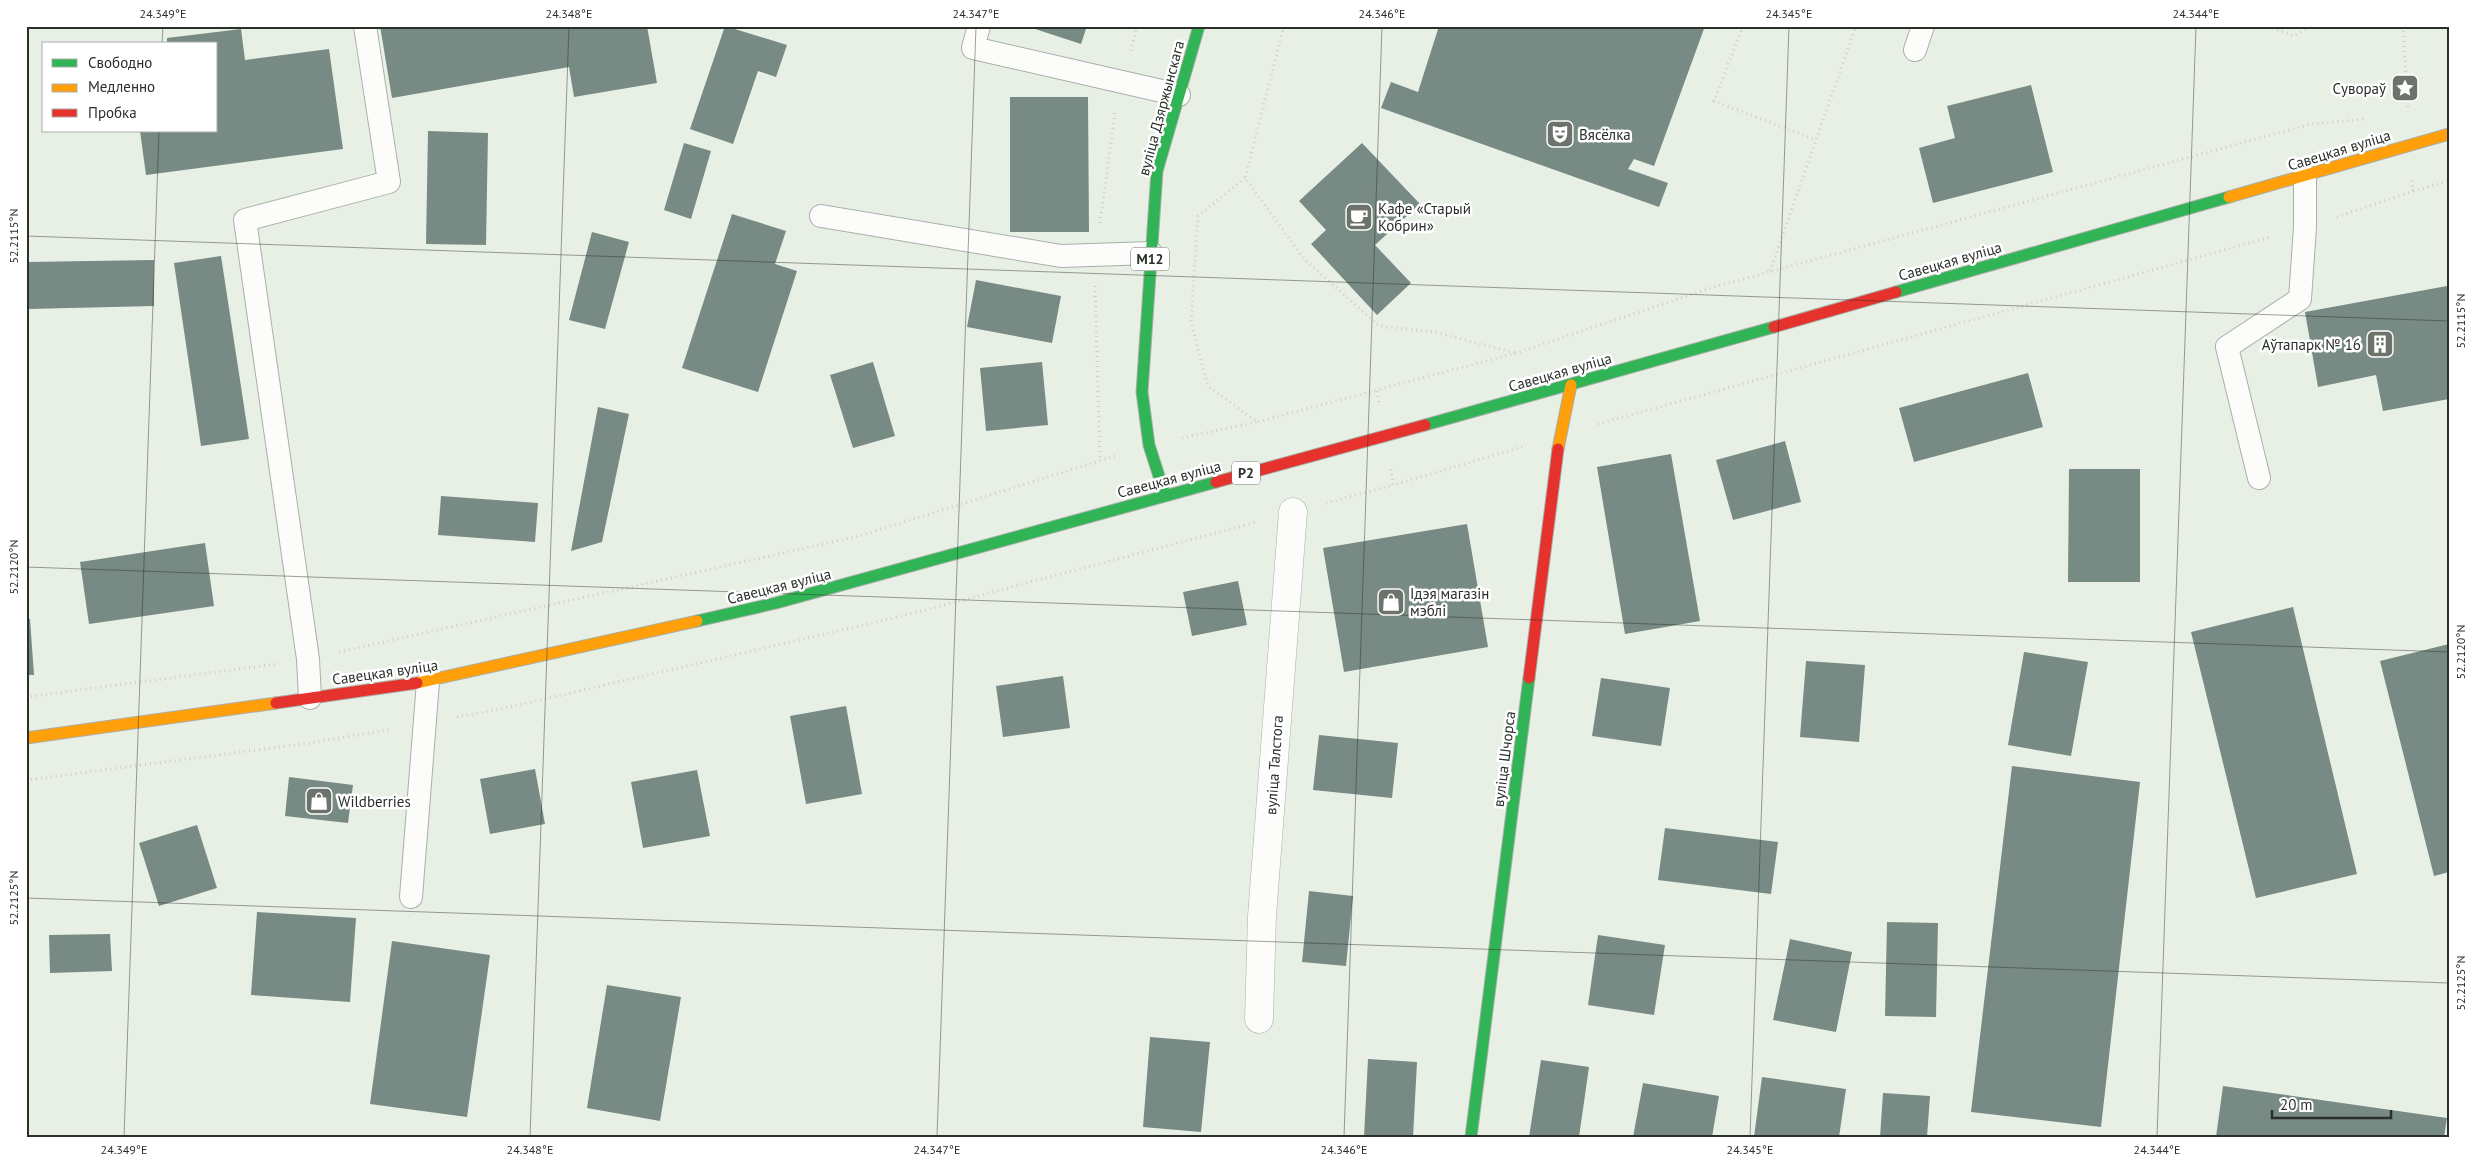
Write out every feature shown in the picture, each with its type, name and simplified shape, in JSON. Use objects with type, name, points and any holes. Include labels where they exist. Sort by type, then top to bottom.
[{"type":"main road","name":"вуліца Дзяржынскага","points":[[1165,495],[1149,445],[1142,392],[1151,253],[1157,171],[1198,26]]},
{"type":"main road","name":"Савецкая вуліца","points":[[26,738],[428,682],[776,604],[1165,495],[1571,385],[2449,134]]},
{"type":"main road","name":"вуліца Шчорса","points":[[1471,1137],[1560,435],[1571,385]]},
{"type":"street","name":"вуліца Талстога","points":[[1259,1019],[1262,916],[1294,512]]},
{"type":"lane","points":[[310,698],[308,659],[245,220],[389,182],[365,26]]},
{"type":"lane","points":[[979,26],[973,48],[1179,95]]},
{"type":"lane","points":[[1915,50],[1923,26]]},
{"type":"lane","points":[[2259,478],[2227,347],[2300,299],[2305,227],[2305,176]]},
{"type":"lane","points":[[821,216],[1061,256],[1151,253]]},
{"type":"lane","points":[[411,897],[428,682]]},
{"type":"path","points":[[1257,422],[1208,386],[1191,323],[1198,216],[1244,178],[1284,26]]},
{"type":"path","points":[[1743,26],[1714,101],[1816,140]]},
{"type":"path","points":[[1770,272],[1856,26]]},
{"type":"path","points":[[2268,26],[2294,36],[2310,26]]},
{"type":"path","points":[[2403,26],[2409,116]]},
{"type":"path","points":[[1244,178],[1304,259],[1379,326],[1434,332],[1516,353]]},
{"type":"path","points":[[2413,191],[2449,182]]},
{"type":"path","points":[[26,697],[308,659],[859,536],[1149,445],[1257,422],[1377,390]]},
{"type":"building","points":[[380,26],[647,26],[657,83],[574,97],[569,67],[392,98]]},
{"type":"building","points":[[725,26],[787,45],[776,77],[758,71],[733,144],[690,129]]},
{"type":"building","points":[[1026,26],[1087,26],[1081,44]]},
{"type":"building","name":"Вясёлка","points":[[1439,26],[1705,26],[1654,166],[1634,159],[1628,169],[1668,183],[1659,207],[1381,108],[1391,82],[1418,92]]},
{"type":"building","points":[[241,29],[245,60],[329,49],[343,149],[146,175],[140,132],[218,132],[218,42],[167,42],[167,38]]},
{"type":"building","points":[[2031,85],[2053,172],[1933,203],[1919,148],[1955,138],[1947,106]]},
{"type":"building","points":[[1010,97],[1088,97],[1089,232],[1010,232]]},
{"type":"building","points":[[428,131],[488,133],[486,245],[426,244]]},
{"type":"building","points":[[684,143],[711,151],[691,219],[664,210]]},
{"type":"building","name":"Кафе «Старый Кобрин»","points":[[1362,143],[1420,204],[1375,245],[1411,283],[1377,315],[1311,244],[1326,230],[1299,201]]},
{"type":"building","points":[[732,214],[786,231],[775,264],[797,271],[758,392],[682,368]]},
{"type":"building","points":[[592,232],[629,242],[605,329],[569,320]]},
{"type":"building","points":[[221,256],[249,439],[201,446],[174,263]]},
{"type":"building","points":[[154,260],[154,306],[28,309],[29,352],[26,352],[26,262]]},
{"type":"building","points":[[976,280],[1061,296],[1052,343],[967,327]]},
{"type":"building","name":"Аўтапарк № 16","points":[[2447,286],[2449,297],[2449,399],[2383,411],[2376,375],[2318,387],[2305,312]]},
{"type":"building","points":[[873,362],[895,436],[853,448],[830,375]]},
{"type":"building","points":[[1042,362],[1048,425],[986,431],[980,368]]},
{"type":"building","points":[[2028,373],[2043,427],[1914,462],[1899,408]]},
{"type":"building","points":[[598,407],[629,414],[602,542],[571,551]]},
{"type":"building","points":[[1785,441],[1801,502],[1733,520],[1716,460]]},
{"type":"building","points":[[1671,454],[1700,621],[1625,634],[1597,467]]},
{"type":"building","points":[[2069,469],[2140,469],[2140,582],[2068,582]]},
{"type":"building","points":[[441,496],[538,503],[535,542],[438,535]]},
{"type":"building","points":[[1467,524],[1488,647],[1344,672],[1323,548]]},
{"type":"building","points":[[205,543],[214,606],[89,624],[80,562]]},
{"type":"building","points":[[1238,581],[1247,625],[1192,636],[1183,592]]},
{"type":"building","points":[[2293,607],[2357,874],[2256,898],[2191,632]]},
{"type":"building","points":[[26,619],[30,619],[34,675],[26,675]]},
{"type":"building","points":[[2449,644],[2449,872],[2434,876],[2380,661]]},
{"type":"building","points":[[2024,652],[2088,662],[2071,756],[2008,745]]},
{"type":"building","points":[[1806,661],[1865,665],[1859,742],[1800,737]]},
{"type":"building","points":[[1063,676],[1070,728],[1003,737],[996,686]]},
{"type":"building","points":[[1601,678],[1670,688],[1661,746],[1592,736]]},
{"type":"building","points":[[846,706],[862,794],[806,804],[790,716]]},
{"type":"building","points":[[1319,735],[1398,743],[1392,798],[1313,790]]},
{"type":"building","points":[[2012,766],[2140,782],[2101,1127],[1971,1112]]},
{"type":"building","points":[[535,769],[545,824],[490,834],[480,779]]},
{"type":"building","points":[[697,770],[710,836],[643,848],[631,782]]},
{"type":"building","name":"Wildberries","points":[[289,777],[353,785],[348,823],[285,816]]},
{"type":"building","points":[[197,825],[217,888],[159,906],[139,843]]},
{"type":"building","points":[[1665,828],[1778,842],[1771,894],[1658,880]]},
{"type":"building","points":[[1309,891],[1353,896],[1346,966],[1302,962]]},
{"type":"building","points":[[257,912],[356,918],[350,1002],[251,995]]},
{"type":"building","points":[[1887,922],[1938,923],[1936,1017],[1885,1016]]},
{"type":"building","points":[[110,934],[112,971],[50,973],[49,935]]},
{"type":"building","points":[[1598,935],[1665,945],[1654,1015],[1588,1005]]},
{"type":"building","points":[[1790,939],[1852,952],[1836,1032],[1773,1020]]},
{"type":"building","points":[[392,941],[490,955],[467,1117],[370,1104]]},
{"type":"building","points":[[607,985],[681,997],[660,1121],[587,1108]]},
{"type":"building","points":[[1150,1037],[1210,1042],[1201,1132],[1143,1127]]},
{"type":"building","points":[[1368,1059],[1417,1062],[1413,1137],[1364,1137]]},
{"type":"building","points":[[1541,1060],[1589,1067],[1579,1137],[1529,1137]]},
{"type":"building","points":[[1762,1077],[1846,1089],[1839,1137],[1754,1137]]},
{"type":"building","points":[[1643,1083],[1719,1096],[1712,1137],[1633,1137]]},
{"type":"building","points":[[2223,1086],[2447,1118],[2444,1137],[2216,1137]]},
{"type":"building","points":[[1883,1093],[1930,1096],[1927,1137],[1880,1137]]},
{"type":"traffic: fast","points":[[1165,495],[1149,445],[1142,392],[1157,171],[1199,26]]},
{"type":"traffic: fast","points":[[1896,292],[2229,197]]},
{"type":"traffic: fast","points":[[1425,425],[1774,327]]},
{"type":"traffic: fast","points":[[697,621],[776,603],[1216,482]]},
{"type":"traffic: fast","points":[[1471,1137],[1529,678]]},
{"type":"traffic: slow","points":[[2229,197],[2449,134]]},
{"type":"traffic: slow","points":[[1558,449],[1571,385]]},
{"type":"traffic: slow","points":[[417,683],[697,621]]},
{"type":"traffic: slow","points":[[26,738],[276,703]]},
{"type":"traffic: jam","points":[[1774,327],[1896,292]]},
{"type":"traffic: jam","points":[[1216,482],[1425,425]]},
{"type":"traffic: jam","points":[[1529,678],[1558,449]]},
{"type":"traffic: jam","points":[[276,703],[417,683]]},
{"type":"place","name":"Сувораў","points":[[2405,88]]},
{"type":"place","name":"Вясёлка","points":[[1560,134]]},
{"type":"place","name":"Кафе «Старый Кобрин»","points":[[1359,217]]},
{"type":"place","name":"Аўтапарк № 16","points":[[2380,344]]},
{"type":"place","name":"Ідэя магазін мэблі","points":[[1391,602]]},
{"type":"place","name":"Wildberries","points":[[319,801]]}]
